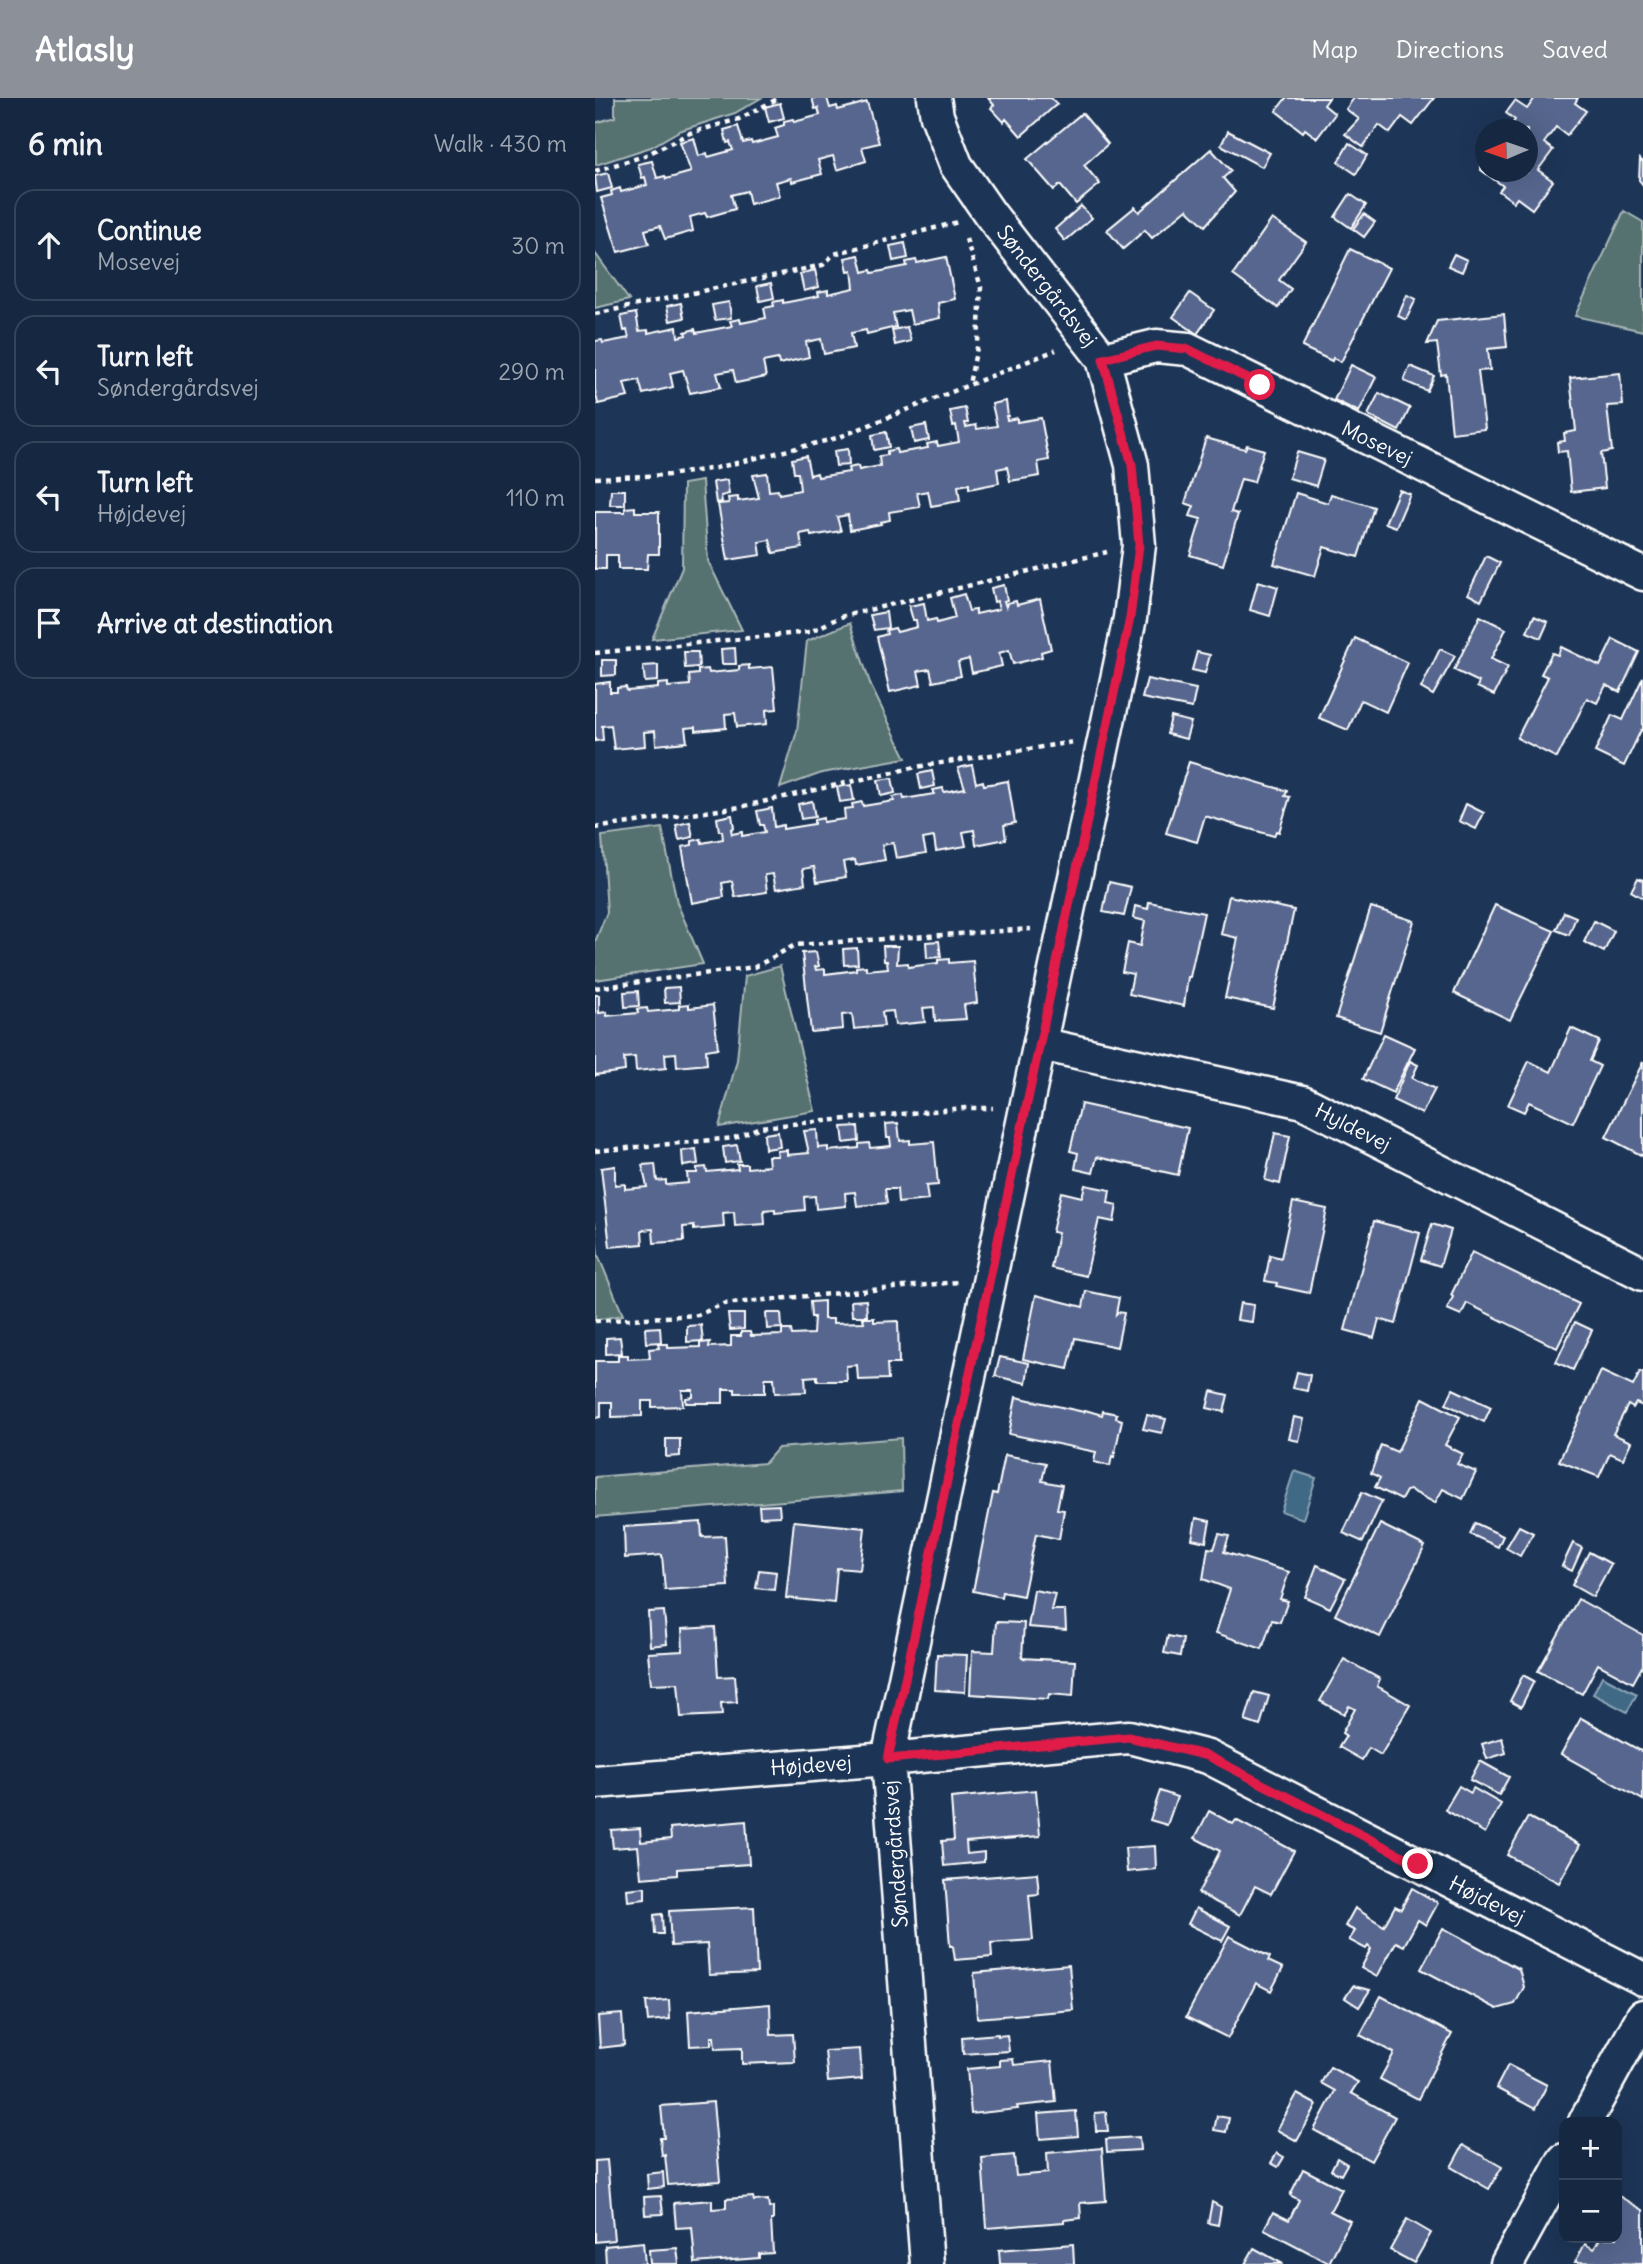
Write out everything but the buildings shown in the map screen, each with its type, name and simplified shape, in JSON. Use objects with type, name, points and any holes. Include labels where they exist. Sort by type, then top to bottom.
[{"type":"street","name":"Søndergårdsvej","points":[[927,2264],[888,1759],[1130,618],[1139,545],[1132,465],[1095,349],[975,217],[937,116],[934,98]]},
{"type":"street","name":"Mosevej","points":[[1095,349],[1156,346],[1188,349],[1643,574]]},
{"type":"street","name":"Hyldevej","points":[[1040,1044],[1303,1102],[1643,1274]]},
{"type":"street","name":"Højdevej","points":[[595,1782],[1129,1737],[1208,1756],[1643,1979]]},
{"type":"street","points":[[1588,2117],[1643,2016]]},
{"type":"street","points":[[1507,2264],[1559,2169]]},
{"type":"path","points":[[595,171],[644,156],[690,133],[739,119],[779,98]]},
{"type":"path","points":[[595,314],[823,265],[834,254],[975,217],[981,287],[978,342],[969,385]]},
{"type":"path","points":[[595,478],[669,475],[716,468],[837,438],[969,385],[1095,349]]},
{"type":"path","points":[[595,653],[810,632],[840,617],[1139,545]]},
{"type":"path","points":[[595,828],[740,807],[916,767],[1105,737]]},
{"type":"path","points":[[595,988],[755,967],[795,945],[1065,927]]},
{"type":"path","points":[[595,1151],[734,1138],[760,1127],[965,1108],[1027,1108]]},
{"type":"path","points":[[595,1321],[698,1315],[723,1304],[990,1279]]},
{"type":"green space","points":[[615,98],[761,98],[735,113],[679,131],[651,147],[596,165],[595,123],[615,117]]},
{"type":"green space","points":[[1624,211],[1643,222],[1643,331],[1575,316]]},
{"type":"green space","points":[[595,253],[629,300],[595,308]]},
{"type":"green space","points":[[702,481],[708,561],[742,630],[652,639],[682,568],[683,484]]},
{"type":"green space","points":[[850,623],[871,686],[906,758],[822,773],[780,788],[797,731],[807,641]]},
{"type":"green space","points":[[662,828],[677,903],[703,964],[595,980],[595,942],[607,912],[602,836]]},
{"type":"green space","points":[[780,966],[815,1111],[719,1127],[737,1060],[745,976]]},
{"type":"green space","points":[[595,1222],[598,1255],[623,1315],[595,1320]]},
{"type":"green space","points":[[901,1438],[902,1491],[595,1517],[595,1477],[765,1463],[778,1448]]},
{"type":"water","points":[[1294,1471],[1316,1478],[1303,1519],[1281,1511]]},
{"type":"water","points":[[1602,1676],[1637,1694],[1627,1712],[1593,1694]]},
{"type":"route","points":[[1260,385],[1188,349],[1156,346],[1103,359],[1132,465],[1139,545],[1130,618],[888,1759],[1129,1737],[1208,1756],[1418,1864]]}]
